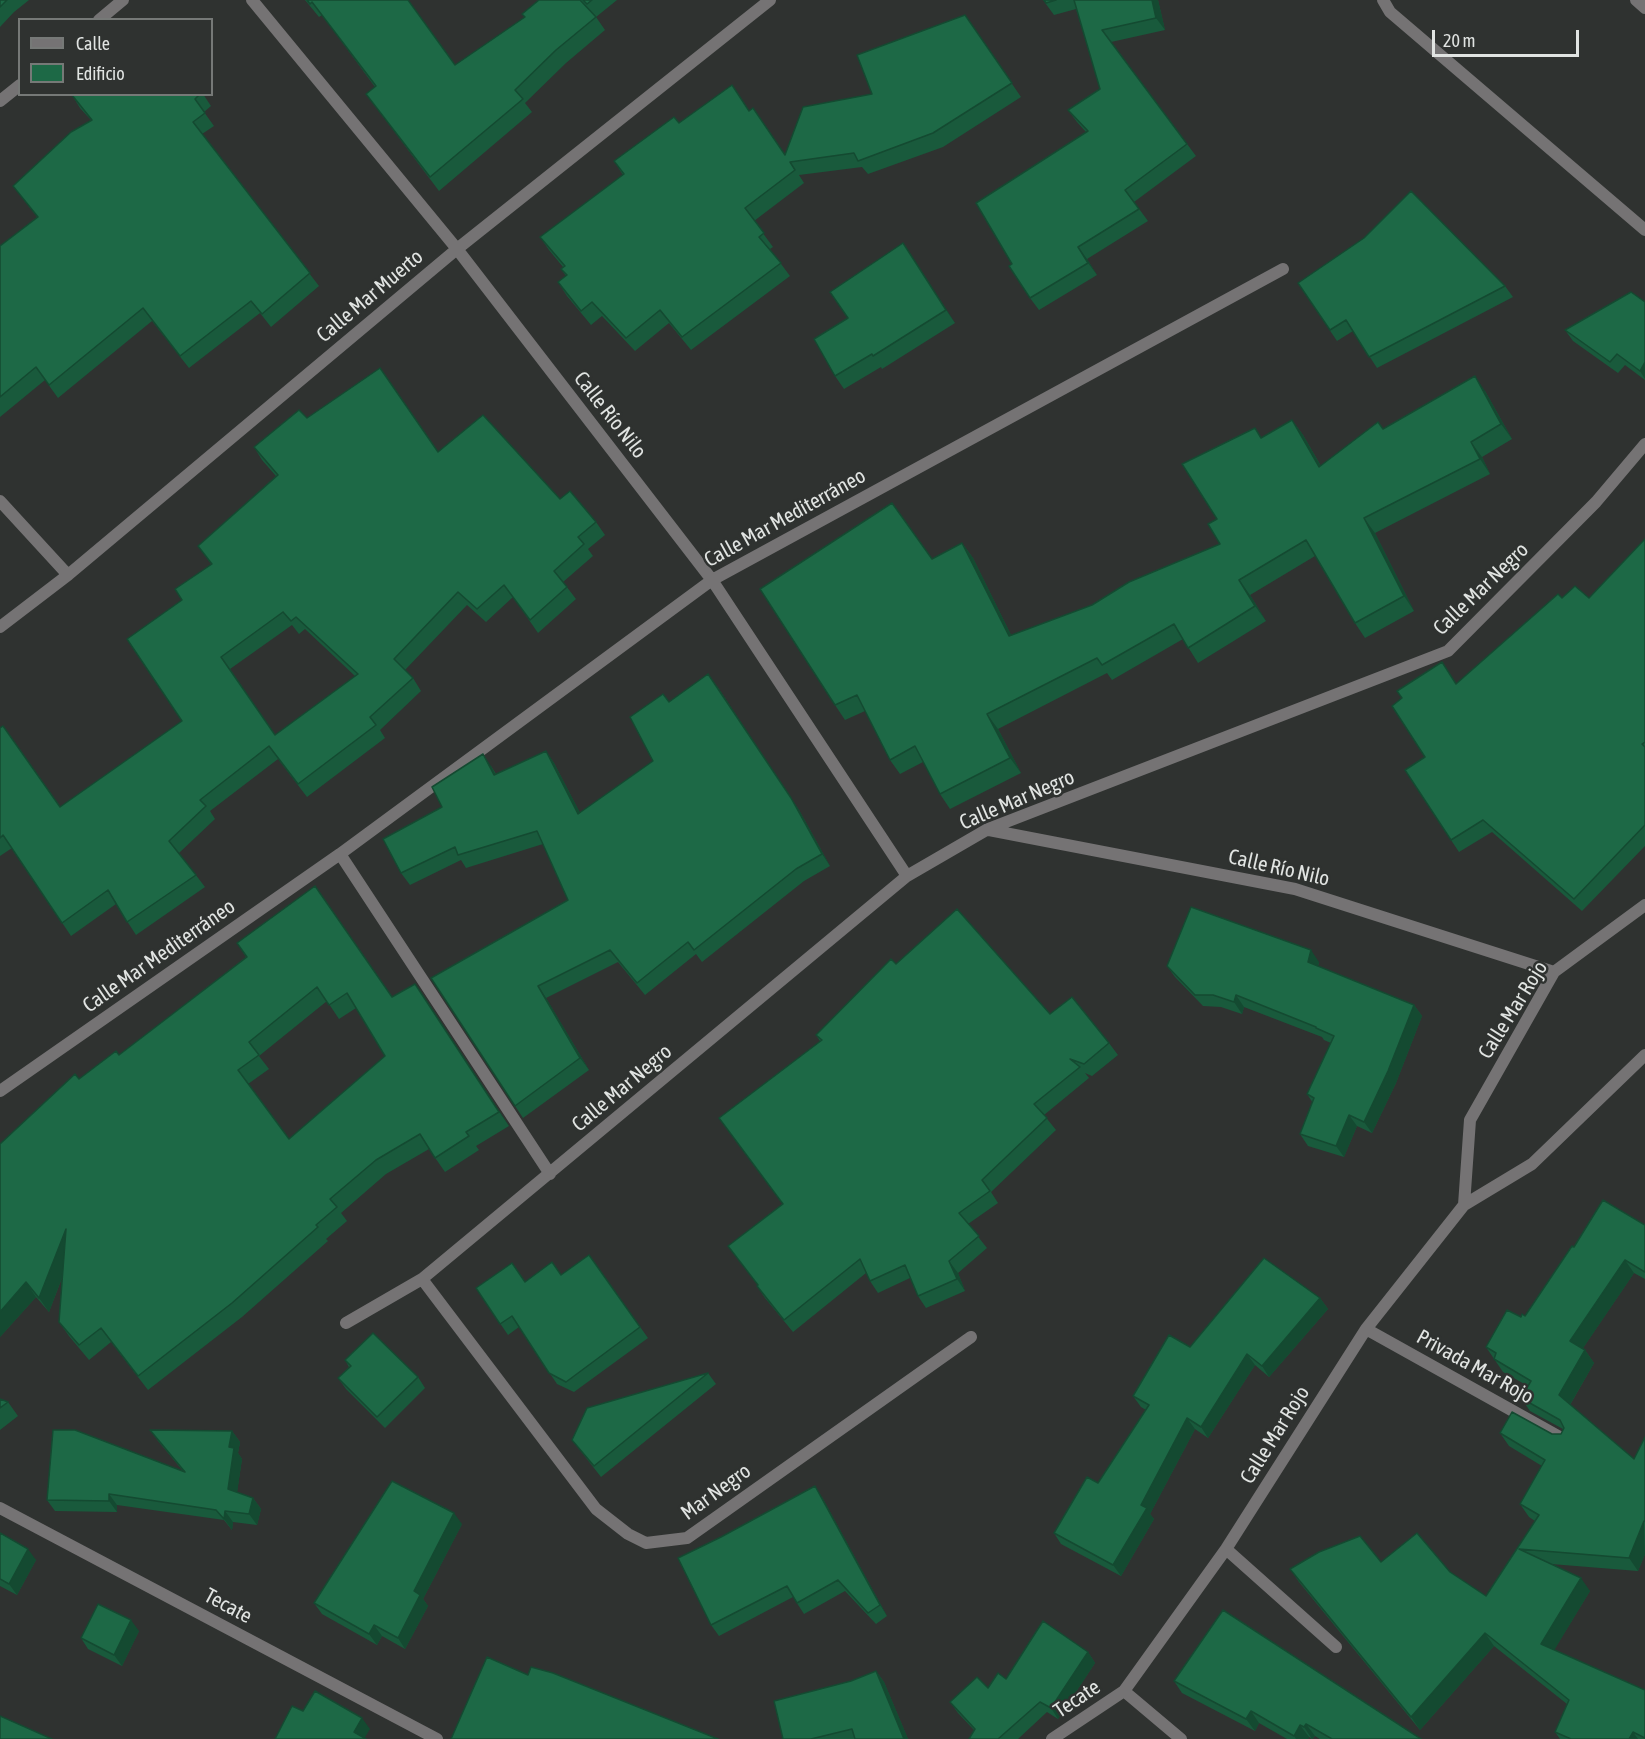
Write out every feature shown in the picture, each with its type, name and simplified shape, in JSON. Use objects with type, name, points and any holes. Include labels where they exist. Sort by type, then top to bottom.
[{"type":"street","points":[[101,18],[123,0]]},
{"type":"street","name":"Calle Río Nilo","points":[[252,0],[457,249],[712,580],[907,876]]},
{"type":"street","name":"Calle Mar Muerto","points":[[0,627],[68,575],[457,249],[770,0]]},
{"type":"street","points":[[1383,0],[1390,12],[1645,230]]},
{"type":"street","points":[[1635,0],[1645,8]]},
{"type":"street","points":[[0,101],[18,87]]},
{"type":"street","name":"Calle Mar Mediterráneo","points":[[0,1091],[340,854],[712,580],[1283,269]]},
{"type":"street","name":"Calle Mar Negro","points":[[346,1323],[422,1279],[907,876],[988,830],[1448,651],[1596,502],[1645,444]]},
{"type":"street","points":[[0,501],[68,575]]},
{"type":"street","name":"Calle Río Nilo","points":[[988,830],[1295,889],[1554,972]]},
{"type":"street","points":[[340,854],[550,1174]]},
{"type":"street","name":"Calle Mar Rojo","points":[[1464,1204],[1470,1120],[1554,972],[1645,905]]},
{"type":"street","name":"Calle Mar Rojo","points":[[1124,1690],[1226,1549],[1366,1329],[1464,1204],[1532,1164],[1645,1055]]},
{"type":"street","name":"Mar Negro","points":[[422,1279],[596,1509],[628,1534],[646,1543],[687,1538],[971,1337]]},
{"type":"street","name":"Privada Mar Rojo","points":[[1366,1329],[1565,1440]]},
{"type":"street","name":"Tecate","points":[[0,1508],[437,1739]]},
{"type":"street","points":[[1226,1549],[1336,1647]]},
{"type":"street","points":[[1124,1690],[1181,1739]]},
{"type":"street","name":"Tecate","points":[[1052,1739],[1124,1690]]},
{"type":"building","points":[[0,0],[7,0],[0,7]]},
{"type":"building","points":[[307,0],[408,0],[455,65],[525,17],[522,14],[539,0],[580,0],[596,17],[556,50],[515,90],[523,99],[430,177],[366,94],[376,86],[312,2],[310,4]]},
{"type":"building","points":[[1074,0],[1152,0],[1156,18],[1102,30],[1187,144],[1125,190],[1139,209],[1078,247],[1088,263],[1030,298],[1009,266],[1012,264],[976,203],[1088,131],[1068,110],[1100,89]]},
{"type":"building","points":[[965,15],[1012,83],[933,133],[858,161],[854,153],[790,162],[795,170],[745,208],[764,233],[759,237],[781,263],[682,337],[660,310],[626,338],[592,302],[581,311],[558,282],[567,275],[561,269],[565,266],[540,237],[624,174],[614,161],[674,117],[679,123],[732,85],[749,111],[753,108],[785,155],[803,107],[872,94],[857,55]]},
{"type":"building","points":[[73,96],[198,96],[195,99],[205,113],[193,122],[310,273],[262,314],[251,301],[180,356],[143,308],[49,385],[36,367],[0,397],[0,246],[38,217],[13,186],[71,132],[92,120]]},
{"type":"building","points":[[1411,191],[1505,286],[1369,357],[1346,320],[1330,330],[1298,283],[1364,238]]},
{"type":"building","points":[[903,243],[946,310],[873,356],[872,354],[835,376],[814,339],[848,318],[830,292]]},
{"type":"building","points":[[1631,292],[1645,302],[1645,362],[1640,371],[1617,354],[1610,362],[1565,330]]},
{"type":"building","points":[[380,368],[438,452],[483,415],[560,499],[570,491],[596,522],[578,537],[584,544],[554,571],[567,587],[530,620],[504,585],[477,609],[458,592],[394,659],[413,678],[370,717],[376,725],[298,784],[269,746],[200,800],[206,806],[169,841],[196,875],[127,922],[108,890],[62,923],[3,835],[0,838],[0,728],[3,726],[60,807],[182,721],[127,639],[182,600],[175,589],[212,564],[198,546],[278,475],[254,447],[299,410],[307,418]],"holes":[[[283,612],[291,621],[296,617],[358,674],[275,735],[221,657]]]},
{"type":"building","points":[[1475,376],[1501,424],[1471,442],[1480,459],[1364,518],[1404,596],[1355,623],[1306,540],[1239,580],[1255,606],[1188,648],[1174,624],[1102,665],[1097,658],[987,714],[1010,758],[940,794],[915,746],[890,760],[857,695],[835,705],[760,589],[892,503],[932,559],[962,543],[1009,636],[1092,605],[1129,582],[1220,544],[1208,524],[1217,519],[1182,464],[1255,428],[1261,438],[1292,420],[1319,467],[1378,422],[1383,429]]},
{"type":"building","points":[[1645,539],[1645,742],[1642,744],[1645,747],[1645,825],[1574,899],[1483,820],[1451,840],[1405,770],[1425,757],[1392,706],[1402,698],[1397,691],[1442,662],[1456,684],[1558,594],[1562,598],[1575,586],[1589,598]]},
{"type":"building","points":[[708,674],[791,798],[822,854],[796,869],[694,950],[688,942],[637,983],[610,950],[538,986],[580,1058],[515,1106],[431,978],[568,900],[537,831],[458,855],[455,847],[401,873],[383,839],[442,807],[432,787],[483,754],[494,775],[546,751],[578,814],[653,761],[630,717],[663,694],[669,702]]},
{"type":"building","points":[[315,886],[392,997],[415,984],[499,1112],[466,1132],[469,1136],[435,1158],[420,1134],[376,1160],[330,1199],[337,1207],[316,1225],[318,1227],[232,1303],[138,1376],[101,1328],[79,1345],[59,1322],[66,1229],[39,1298],[26,1282],[0,1312],[0,1144],[75,1074],[79,1079],[116,1051],[119,1055],[247,957],[237,943]],"holes":[[[317,987],[329,1005],[347,993],[385,1056],[289,1139],[238,1070],[259,1055],[249,1042]]]},
{"type":"building","points":[[1191,907],[1311,950],[1308,962],[1414,1005],[1388,1071],[1364,1122],[1349,1115],[1336,1146],[1300,1134],[1314,1098],[1307,1094],[1334,1036],[1236,995],[1234,1002],[1213,995],[1195,995],[1167,966]]},
{"type":"building","points":[[957,909],[1050,1014],[1072,997],[1109,1043],[1084,1064],[1070,1059],[1080,1067],[1034,1104],[1047,1118],[982,1180],[990,1191],[959,1213],[979,1236],[949,1261],[957,1279],[918,1296],[905,1265],[870,1281],[860,1259],[784,1320],[728,1246],[783,1204],[719,1118],[822,1040],[816,1035],[891,959],[896,964]]},
{"type":"building","points":[[1603,1200],[1645,1225],[1645,1272],[1625,1260],[1570,1341],[1585,1350],[1559,1395],[1634,1459],[1645,1437],[1645,1521],[1629,1558],[1519,1549],[1581,1578],[1541,1644],[1645,1690],[1645,1738],[1633,1732],[1629,1739],[1571,1739],[1555,1732],[1569,1700],[1485,1633],[1411,1717],[1290,1569],[1319,1552],[1360,1536],[1381,1562],[1417,1533],[1450,1572],[1486,1596],[1539,1515],[1520,1504],[1545,1460],[1500,1433],[1512,1412],[1552,1434],[1561,1434],[1564,1428],[1560,1420],[1521,1398],[1531,1381],[1494,1359],[1496,1353],[1486,1347],[1507,1310],[1521,1317],[1522,1314],[1525,1316],[1572,1246],[1574,1247]]},
{"type":"building","points":[[589,1255],[640,1327],[566,1382],[549,1373],[512,1316],[500,1324],[476,1288],[512,1263],[525,1282],[552,1262],[561,1275]]},
{"type":"building","points":[[1264,1258],[1320,1298],[1262,1366],[1247,1354],[1201,1427],[1187,1418],[1141,1505],[1147,1508],[1113,1565],[1054,1533],[1087,1477],[1098,1483],[1149,1405],[1133,1396],[1169,1335],[1190,1347]]},
{"type":"building","points":[[373,1333],[418,1377],[377,1417],[338,1378],[351,1366],[345,1360]]},
{"type":"building","points":[[708,1373],[594,1466],[572,1440],[587,1408]]},
{"type":"building","points":[[0,1399],[8,1402],[0,1408]]},
{"type":"building","points":[[53,1430],[75,1430],[185,1472],[150,1430],[232,1431],[229,1447],[234,1448],[228,1489],[253,1498],[249,1514],[225,1511],[224,1519],[216,1510],[109,1494],[109,1501],[47,1500]]},
{"type":"building","points":[[392,1481],[454,1513],[414,1591],[420,1595],[398,1638],[374,1625],[369,1634],[314,1603]]},
{"type":"building","points":[[815,1486],[880,1605],[868,1613],[838,1580],[797,1603],[787,1586],[711,1625],[678,1558]]},
{"type":"building","points":[[0,1533],[28,1549],[9,1584],[0,1579]]},
{"type":"building","points":[[98,1604],[131,1620],[114,1655],[81,1638]]},
{"type":"building","points":[[1223,1610],[1421,1739],[1332,1739],[1306,1724],[1304,1727],[1300,1725],[1294,1736],[1251,1711],[1246,1719],[1174,1681]]},
{"type":"building","points":[[1043,1621],[1088,1652],[1051,1708],[1040,1702],[998,1739],[969,1739],[975,1729],[950,1702],[977,1677],[988,1688],[998,1673],[1006,1679]]},
{"type":"building","points":[[487,1657],[528,1675],[531,1667],[553,1673],[718,1739],[451,1739]]},
{"type":"building","points":[[876,1671],[904,1739],[855,1739],[852,1729],[811,1739],[783,1739],[774,1701],[851,1681]]},
{"type":"building","points":[[315,1691],[362,1718],[354,1732],[366,1739],[275,1739],[292,1706],[303,1711]]},
{"type":"building","points":[[0,1716],[52,1739],[0,1739]]}]
